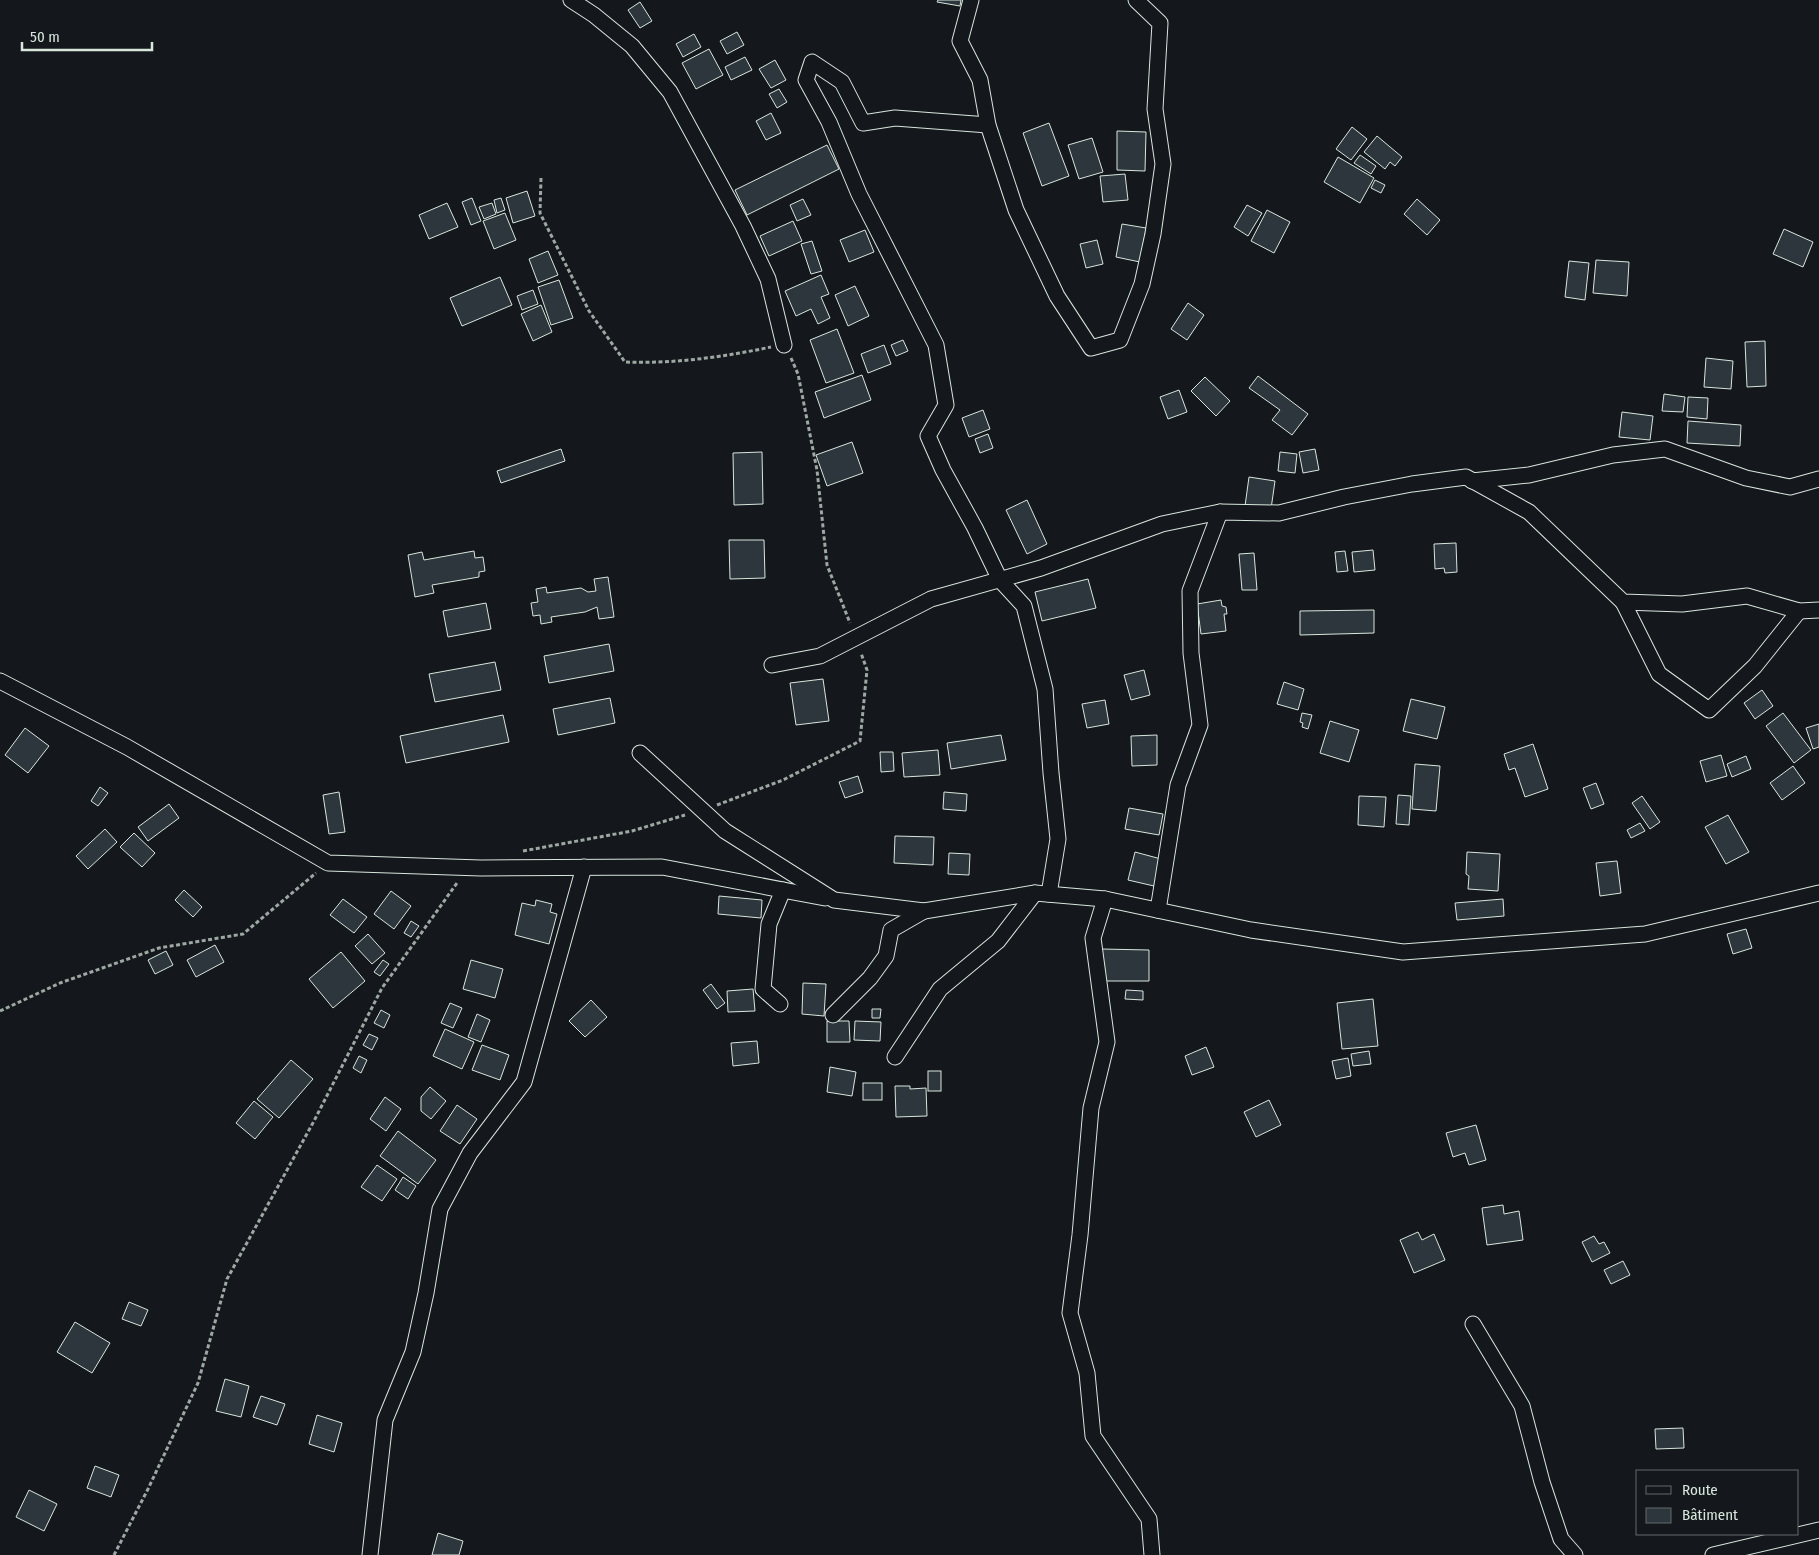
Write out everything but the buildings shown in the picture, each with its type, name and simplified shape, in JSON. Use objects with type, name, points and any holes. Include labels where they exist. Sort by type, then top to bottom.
[{"type":"street","points":[[571,0],[594,15],[632,46],[670,92],[743,226],[768,279],[784,344]]},
{"type":"street","points":[[971,0],[960,41],[980,80],[988,125],[1016,210],[1056,296],[1092,348],[1120,340],[1142,284],[1153,234],[1163,164],[1155,109],[1160,23],[1136,0]]},
{"type":"street","points":[[895,1057],[940,989],[998,941],[1042,894],[1058,839],[1045,689],[1024,606],[1000,580],[928,436],[946,405],[936,345],[859,194],[829,122],[806,80],[812,62],[842,82],[863,123],[895,118],[988,125]]},
{"type":"street","points":[[1472,481],[1529,475],[1614,455],[1665,449],[1746,478],[1790,488],[1819,479]]},
{"type":"street","points":[[772,665],[820,656],[931,599],[1042,568],[1162,524],[1220,512],[1279,513],[1344,497],[1412,484],[1466,478],[1529,512],[1623,602],[1658,674],[1709,710],[1755,666],[1799,611]]},
{"type":"street","points":[[1158,910],[1178,785],[1200,725],[1191,653],[1190,591],[1220,512]]},
{"type":"street","points":[[1623,602],[1682,604],[1747,596],[1799,611],[1819,610]]},
{"type":"street","points":[[0,681],[127,747],[328,863],[469,867],[662,867],[834,900],[924,911],[1042,894],[1105,899],[1251,930],[1403,952],[1645,934],[1819,893]]},
{"type":"street","points":[[640,753],[725,831],[834,900]]},
{"type":"street","points":[[370,1555],[385,1420],[414,1352],[440,1209],[470,1153],[524,1082],[584,867]]},
{"type":"street","points":[[780,1004],[763,989],[769,924],[783,890]]},
{"type":"street","points":[[1105,899],[1093,938],[1107,1042],[1091,1108],[1080,1235],[1070,1313],[1087,1373],[1094,1436],[1149,1519],[1152,1555]]},
{"type":"street","points":[[833,1016],[870,978],[886,956],[891,930],[924,911]]},
{"type":"street","points":[[1473,1324],[1522,1406],[1542,1482],[1561,1539],[1575,1555]]},
{"type":"street","points":[[1799,1535],[1819,1530]]},
{"type":"street","points":[[1712,1555],[1798,1535]]},
{"type":"path","points":[[515,853],[533,848],[632,831],[702,810],[783,780],[860,741],[867,670],[827,565],[817,470],[798,374],[784,344],[738,354],[666,362],[626,362],[589,311],[540,213],[541,178]]},
{"type":"path","points":[[0,1012],[60,983],[159,948],[243,934],[328,863]]},
{"type":"path","points":[[114,1555],[198,1383],[227,1279],[314,1121],[382,988],[469,867]]}]
